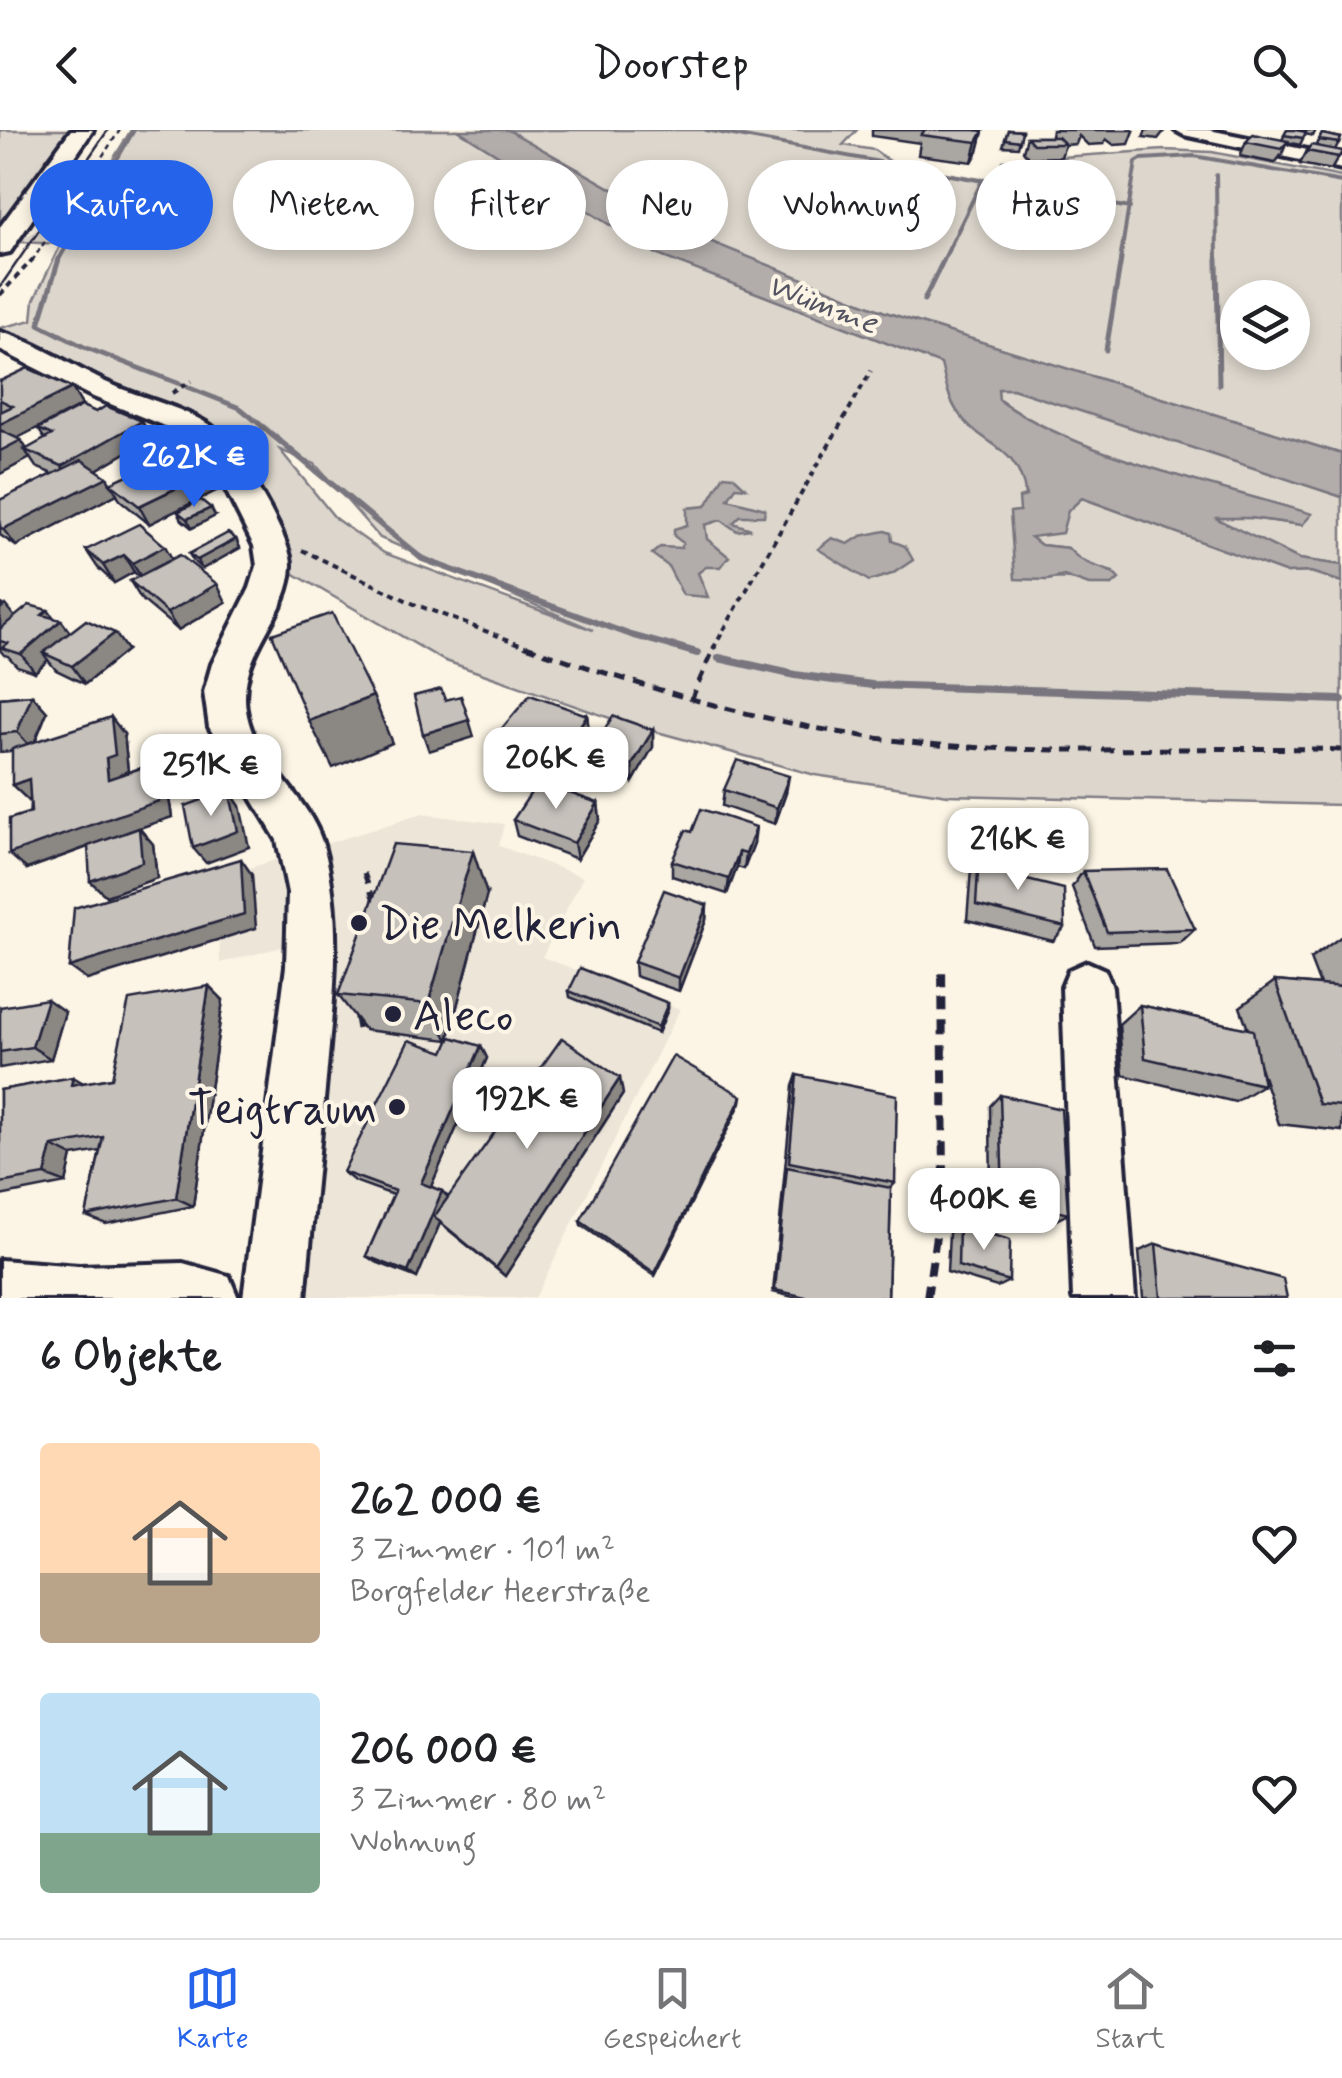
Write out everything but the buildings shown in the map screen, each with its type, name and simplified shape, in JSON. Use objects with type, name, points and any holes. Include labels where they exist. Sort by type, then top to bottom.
[{"type":"main road","points":[[0,246],[82,130]]},
{"type":"street","points":[[1184,130],[1342,163]]},
{"type":"street","points":[[0,340],[101,390],[200,430],[222,452],[264,530],[274,566],[231,664],[224,708],[228,727],[281,804],[299,840],[311,892],[311,966],[274,1298]]},
{"type":"street","points":[[1087,987],[1104,1298]]},
{"type":"street","points":[[0,1291],[80,1297],[183,1294],[207,1298]]},
{"type":"path","points":[[0,295],[24,273],[84,178],[98,167],[120,130]]},
{"type":"path","points":[[692,700],[720,634],[871,371]]},
{"type":"path","points":[[264,530],[321,561],[443,616],[692,700],[786,725],[873,740],[959,747],[1342,750]]},
{"type":"path","points":[[364,873],[376,905]]},
{"type":"path","points":[[927,1298],[944,1181],[942,964]]},
{"type":"path","points":[[354,1004],[361,1037]]},
{"type":"shaded area","points":[[0,130],[69,130],[48,160],[30,160],[30,242],[0,241]]},
{"type":"shaded area","points":[[131,130],[458,130],[506,160],[434,160],[434,250],[586,250],[586,210],[606,222],[606,250],[650,250],[942,364],[957,411],[1016,464],[1023,477],[1025,492],[1020,511],[1011,512],[1047,580],[1112,585],[1113,572],[1082,564],[1068,548],[1041,545],[1030,537],[1082,498],[1287,573],[1311,572],[1342,582],[1342,805],[948,795],[815,775],[624,723],[443,660],[291,572],[285,532],[241,454],[224,433],[203,418],[72,366],[0,328],[32,320],[34,300],[58,250],[213,250],[213,160],[113,160]],"holes":[[[280,450],[315,464],[380,538],[593,630],[384,553],[336,519]]]},
{"type":"shaded area","points":[[508,130],[857,130],[843,145],[874,150],[888,160],[748,160],[748,250],[956,250],[956,175],[976,178],[976,250],[1116,250],[1116,160],[1018,160],[1164,150],[1212,152],[1342,177],[1342,454],[885,312],[728,249],[728,160],[606,160],[606,185],[586,174],[586,160],[561,160]]},
{"type":"shaded area","points":[[998,389],[1013,389],[1342,497],[1342,565],[1299,559],[1212,517],[1301,525],[1311,514],[1107,453],[1030,419],[998,399]]},
{"type":"shaded area","points":[[422,814],[504,824],[499,846],[583,877],[542,957],[680,1009],[535,1298],[268,1298],[301,942],[220,963],[217,878]]},
{"type":"water","points":[[458,130],[508,130],[561,160],[506,160]]},
{"type":"water","points":[[586,174],[606,185],[606,222],[586,210]]},
{"type":"water","name":"Wümme","points":[[728,249],[885,312],[1342,454],[1342,497],[1013,389],[998,389],[999,400],[1067,438],[1150,468],[1312,514],[1302,525],[1215,518],[1299,559],[1342,565],[1342,582],[1311,572],[1287,573],[1082,498],[1068,511],[1062,533],[1031,537],[1041,545],[1068,548],[1119,579],[1112,585],[1089,585],[1064,576],[1015,579],[1010,512],[1020,511],[1019,498],[1026,496],[1021,478],[1007,455],[966,423],[957,411],[941,364],[650,250]]},
{"type":"water","points":[[724,475],[733,476],[746,488],[736,487],[728,499],[765,509],[764,516],[740,516],[733,523],[751,529],[737,531],[721,520],[705,525],[707,539],[729,557],[720,567],[706,567],[698,573],[708,597],[683,595],[668,566],[652,554],[660,547],[681,548],[683,543],[674,536],[674,529],[687,525],[687,508],[706,506]]},
{"type":"water","points":[[891,533],[892,541],[905,546],[913,560],[892,574],[869,581],[818,549],[832,538],[848,544],[861,536]]},
{"type":"pier","points":[[30,185],[30,234],[0,243],[0,225]]},
{"type":"waterway","points":[[59,260],[134,130]]},
{"type":"waterway","points":[[706,130],[1129,208]]},
{"type":"waterway","points":[[1129,208],[1136,162],[1141,159],[1194,156],[1342,182]]},
{"type":"waterway","points":[[1216,175],[1217,261]]},
{"type":"waterway","points":[[943,261],[976,193]]},
{"type":"waterway","points":[[1120,261],[1129,208]]},
{"type":"waterway","points":[[924,300],[944,259]]},
{"type":"waterway","points":[[1106,350],[1121,259]]},
{"type":"waterway","points":[[1217,259],[1219,385]]},
{"type":"waterway","points":[[59,260],[39,324],[84,347],[180,384]]},
{"type":"waterway","points":[[187,387],[240,408],[267,430]]},
{"type":"waterway","points":[[264,428],[422,559],[631,635],[682,649]]},
{"type":"waterway","points":[[673,646],[697,653]]},
{"type":"waterway","points":[[719,658],[795,675],[872,685],[1342,700]]},
{"type":"tram line","points":[[0,287],[108,130]]},
{"type":"place","name":"Die Melkerin","points":[[359,923]]},
{"type":"place","name":"Aleco","points":[[393,1014]]},
{"type":"place","name":"Teigtraum","points":[[397,1107]]}]
